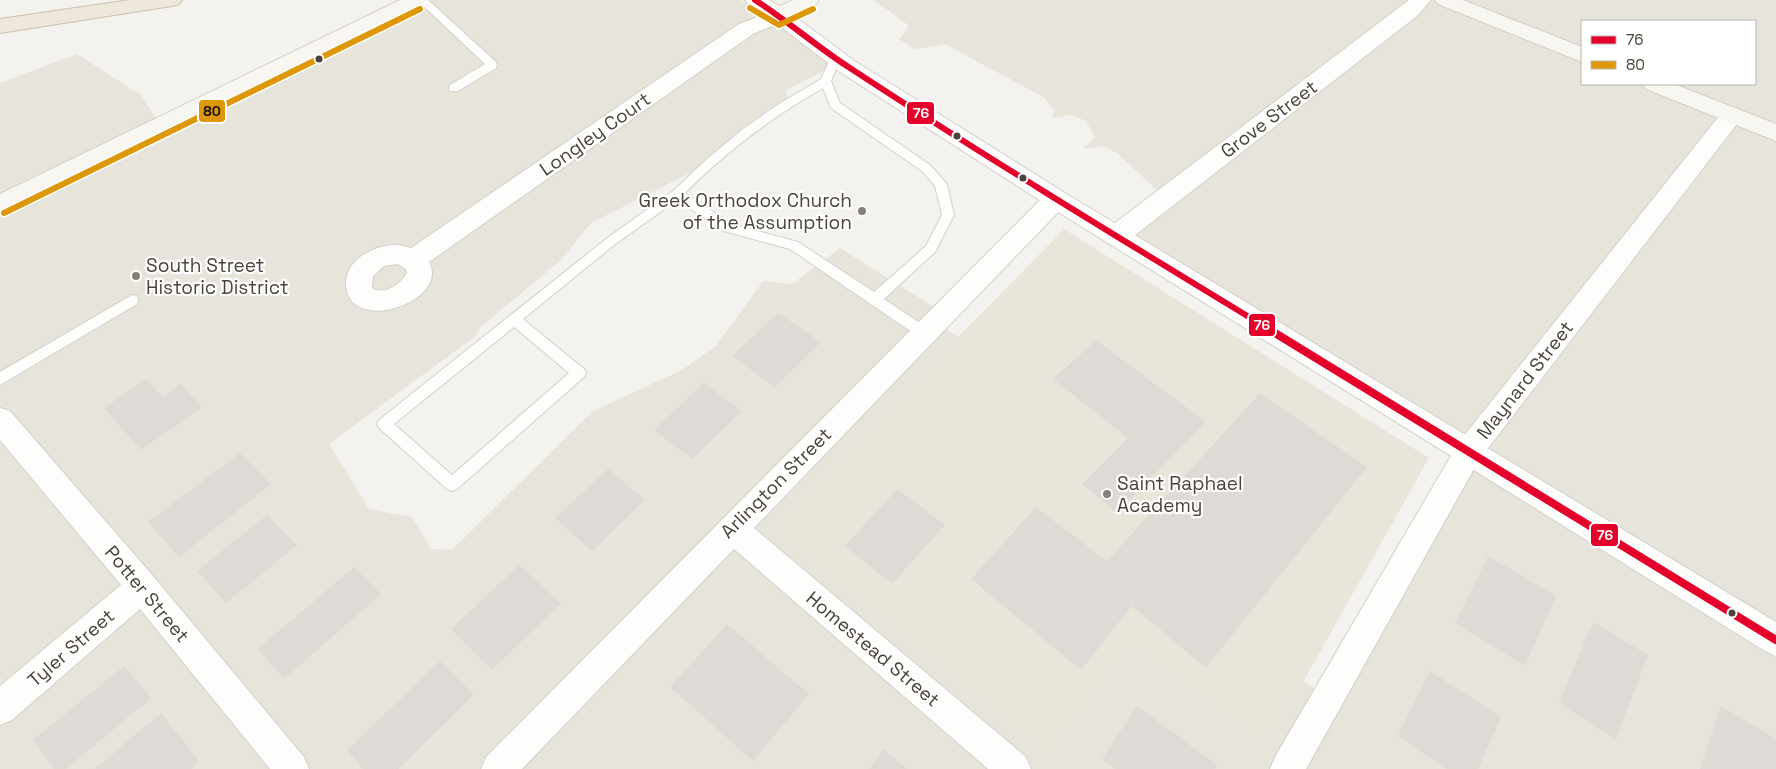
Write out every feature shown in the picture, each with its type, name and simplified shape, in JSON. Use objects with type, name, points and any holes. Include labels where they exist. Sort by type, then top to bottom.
[{"type":"highway","points":[[0,26],[172,0]]},
{"type":"main road","points":[[0,204],[416,0]]},
{"type":"main road","points":[[756,0],[779,15],[809,0]]},
{"type":"main road","points":[[1445,0],[1581,55]]},
{"type":"main road","points":[[1657,85],[1776,133]]},
{"type":"street","name":"Grove Street","points":[[1116,236],[1402,17],[1421,0]]},
{"type":"street","points":[[779,15],[831,70],[1056,199],[1776,640]]},
{"type":"street","name":"Longley Court","points":[[414,259],[746,29],[779,15]]},
{"type":"street","name":"Maynard Street","points":[[1287,769],[1469,451],[1732,115]]},
{"type":"street","name":"Arlington Street","points":[[498,769],[1056,199]]},
{"type":"street","name":"Potter Street","points":[[0,420],[142,587],[292,769]]},
{"type":"street","name":"Homestead Street","points":[[732,528],[1014,769]]},
{"type":"street","name":"Tyler Street","points":[[0,708],[142,587]]},
{"type":"lane","points":[[422,0],[492,65],[454,88]]},
{"type":"lane","points":[[514,319],[579,373],[452,484],[384,424],[514,319],[610,242],[677,194],[702,168],[831,70]]},
{"type":"lane","points":[[831,70],[835,105],[926,168],[941,184],[948,215],[931,249],[875,299]]},
{"type":"lane","points":[[677,194],[728,228],[794,245],[924,333]]},
{"type":"lane","points":[[0,379],[132,300]]},
{"type":"shaded area","points":[[431,0],[741,0],[836,65],[786,90],[790,108],[754,120],[704,166],[591,223],[560,261],[482,326],[477,331],[477,335],[329,444],[369,509],[412,517],[431,549],[452,550],[593,411],[682,370],[717,345],[763,281],[792,284],[840,248],[937,309],[935,321],[1095,429],[1042,525],[1320,691],[1456,461],[1445,452],[1115,238],[1164,197],[1117,153],[1103,146],[1082,149],[1095,138],[1086,121],[1071,115],[1053,118],[1054,111],[1045,98],[945,44],[919,49],[913,48],[899,39],[908,25],[874,0],[1776,0],[1776,769],[0,769],[0,83],[77,54],[141,95],[161,126]]},
{"type":"shaded area","name":"Saint Raphael Academy","points":[[1064,229],[1429,458],[1266,748],[1131,647],[1050,759],[769,530]]},
{"type":"building","points":[[778,313],[821,342],[775,387],[732,356]]},
{"type":"building","points":[[1096,340],[1206,422],[1117,513],[1082,484],[1128,438],[1053,379]]},
{"type":"building","points":[[146,379],[163,397],[181,384],[202,407],[141,450],[104,408]]},
{"type":"building","points":[[704,383],[742,411],[692,459],[654,430]]},
{"type":"building","points":[[1260,393],[1367,467],[1206,668],[1132,606],[1081,670],[971,579],[1036,507],[1107,561]]},
{"type":"building","points":[[240,453],[271,484],[179,557],[148,522]]},
{"type":"building","points":[[608,469],[645,500],[592,551],[555,518]]},
{"type":"building","points":[[897,489],[945,525],[892,584],[845,546]]},
{"type":"building","points":[[267,515],[297,545],[226,603],[197,571]]},
{"type":"building","points":[[1488,556],[1556,596],[1525,666],[1455,623]]},
{"type":"building","points":[[519,565],[561,603],[492,670],[451,629]]},
{"type":"building","points":[[354,567],[381,594],[284,679],[258,649]]},
{"type":"building","points":[[1593,622],[1648,655],[1616,739],[1559,703]]},
{"type":"building","points":[[727,624],[809,694],[753,761],[670,687]]},
{"type":"building","points":[[440,661],[474,695],[398,769],[363,769],[347,750]]},
{"type":"building","points":[[124,666],[151,698],[66,769],[54,769],[33,740]]},
{"type":"building","points":[[1430,671],[1501,717],[1478,769],[1447,769],[1398,736]]},
{"type":"building","points":[[1137,706],[1217,765],[1215,769],[1115,769],[1102,759]]},
{"type":"building","points":[[1721,706],[1776,739],[1776,769],[1700,769]]},
{"type":"building","points":[[161,713],[199,761],[191,769],[95,769]]},
{"type":"building","points":[[884,749],[907,769],[869,769]]},
{"type":"transit line","name":"76","points":[[755,0],[779,15],[848,67],[1056,199],[1776,640]]},
{"type":"transit line","name":"80","points":[[750,8],[779,25],[813,9]]},
{"type":"transit line","name":"80","points":[[4,213],[420,9]]},
{"type":"place","name":"Greek Orthodox Church of the Assumption","points":[[862,211]]},
{"type":"place","name":"South Street Historic District","points":[[136,276]]},
{"type":"place","name":"Saint Raphael Academy","points":[[1107,494]]}]
